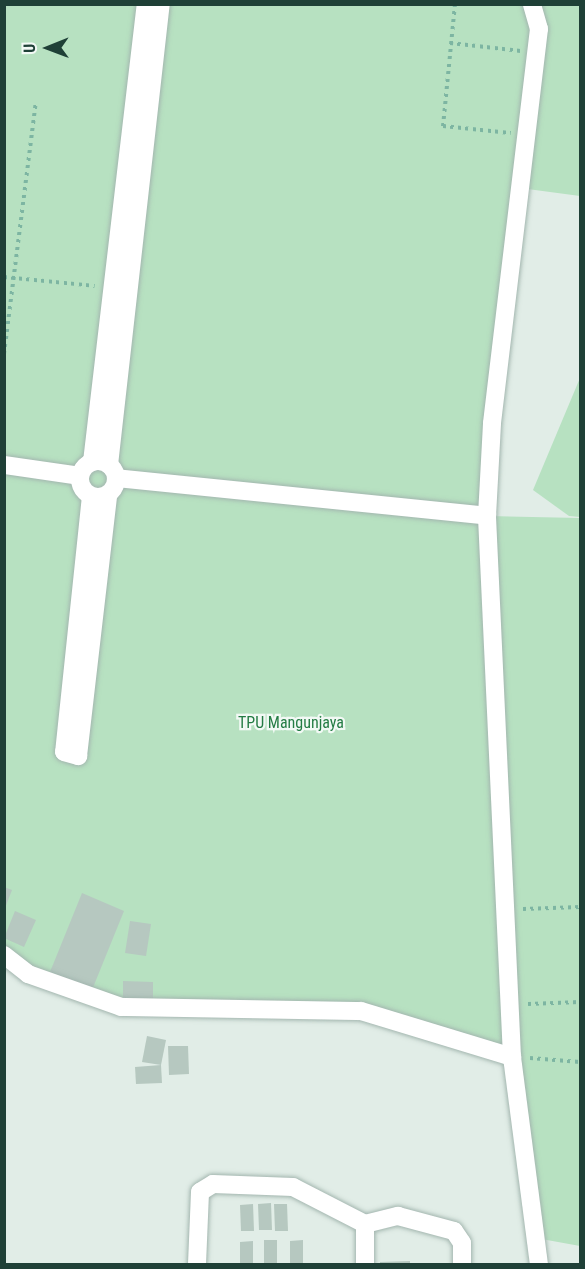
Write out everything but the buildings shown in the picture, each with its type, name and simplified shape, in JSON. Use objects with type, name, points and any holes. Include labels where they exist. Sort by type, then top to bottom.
[{"type":"street","points":[[71,754],[99,496],[110,288],[146,4]]},
{"type":"street","points":[[99,496],[99,470],[160,4]]},
{"type":"street","points":[[532,4],[539,29],[492,423],[487,516],[506,1004],[539,1264]]},
{"type":"street","points":[[4,465],[99,470],[487,516]]},
{"type":"street","points":[[4,956],[28,974],[121,1007],[360,1011],[512,1057]]},
{"type":"street","points":[[197,1264],[200,1192],[213,1184],[293,1187],[365,1224],[398,1216],[454,1231],[462,1243],[462,1264]]},
{"type":"street","points":[[365,1224],[365,1264]]},
{"type":"path","points":[[455,4],[442,126],[526,134]]},
{"type":"path","points":[[450,44],[536,52]]},
{"type":"path","points":[[4,354],[36,102]]},
{"type":"path","points":[[4,277],[110,288]]},
{"type":"path","points":[[501,909],[580,908]]},
{"type":"path","points":[[506,1004],[580,1002]]},
{"type":"path","points":[[512,1057],[580,1062]]},
{"type":"green space","name":"TPU Mangunjaya","points":[[4,5],[580,5],[580,196],[520,188],[488,516],[580,518],[580,1246],[536,1238],[506,1053],[360,1011],[121,1007],[5,955]]},
{"type":"green space","points":[[580,378],[580,517],[569,516],[533,490]]}]
